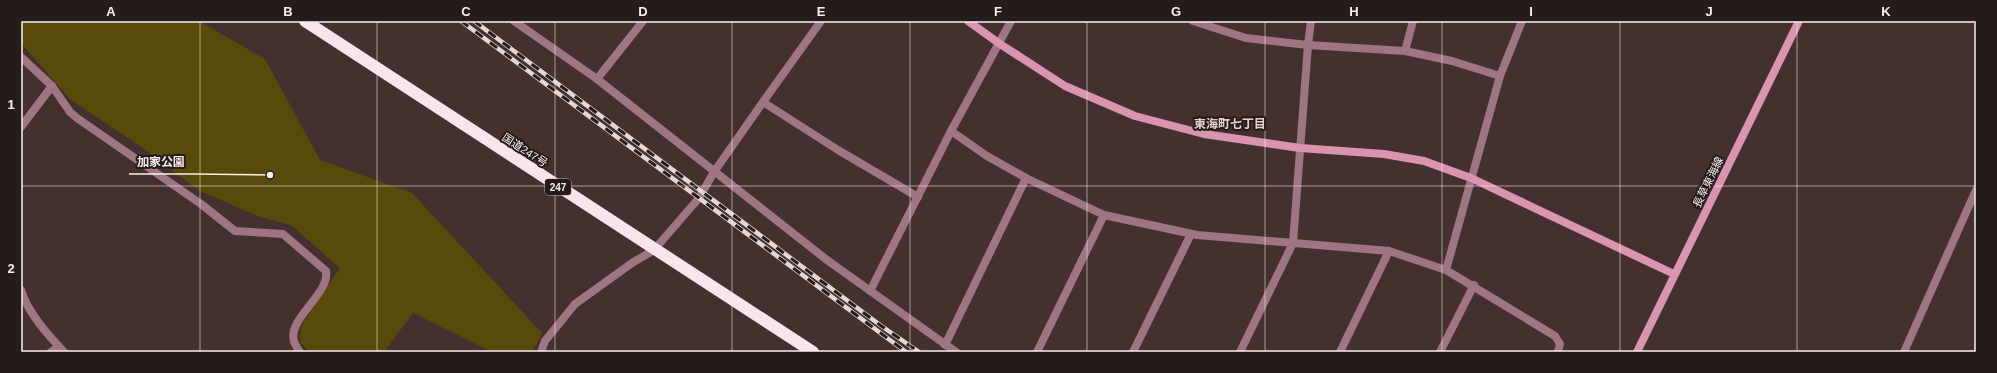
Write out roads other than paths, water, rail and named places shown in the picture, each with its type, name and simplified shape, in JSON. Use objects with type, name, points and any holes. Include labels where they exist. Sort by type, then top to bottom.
[{"type":"highway","name":"国道247号","points":[[305,21],[654,250],[813,352]]},
{"type":"street","points":[[514,21],[597,79],[827,260],[956,352]]},
{"type":"street","points":[[597,79],[643,21]]},
{"type":"street","points":[[541,352],[545,341],[575,304],[632,263],[654,250],[699,198],[714,172],[762,102],[821,21]]},
{"type":"street","points":[[968,21],[1000,44],[1065,86],[1135,116],[1204,134],[1300,148],[1384,154],[1424,161],[1471,178],[1674,274]]},
{"type":"street","points":[[870,291],[951,131],[1000,44],[1011,21]]},
{"type":"street","points":[[1193,21],[1246,38],[1308,45],[1405,51],[1452,61],[1500,76]]},
{"type":"street","points":[[1240,352],[1293,243],[1311,21]]},
{"type":"street","points":[[1405,51],[1413,21]]},
{"type":"street","points":[[1446,270],[1500,76],[1522,21]]},
{"type":"street","name":"長草東海線","points":[[1637,352],[1799,21]]},
{"type":"street","points":[[21,57],[52,86],[70,112],[77,118],[201,204],[235,231],[283,234],[326,271],[327,277],[323,286],[295,327],[293,341],[300,352]]},
{"type":"street","points":[[21,127],[52,86]]},
{"type":"street","points":[[762,102],[838,150],[918,197]]},
{"type":"street","points":[[951,131],[987,156],[1026,178],[1104,215],[1191,234],[1389,251],[1446,270],[1474,285],[1555,336],[1560,344],[1558,352]]},
{"type":"street","points":[[945,345],[1026,178]]},
{"type":"street","points":[[1904,352],[1976,190]]},
{"type":"street","points":[[1037,352],[1104,215]]},
{"type":"street","points":[[1133,352],[1191,234]]},
{"type":"street","points":[[1340,352],[1389,251]]},
{"type":"street","points":[[1440,352],[1474,285]]},
{"type":"street","points":[[21,290],[23,297],[35,317],[61,349],[51,352]]},
{"type":"railway","points":[[461,21],[906,352]]},
{"type":"railway","points":[[474,21],[880,325],[919,352]]},
{"type":"place","name":"加家公園","points":[[270,175]]},
{"type":"district","name":"東海町七丁目","points":[[1230,124]]}]
